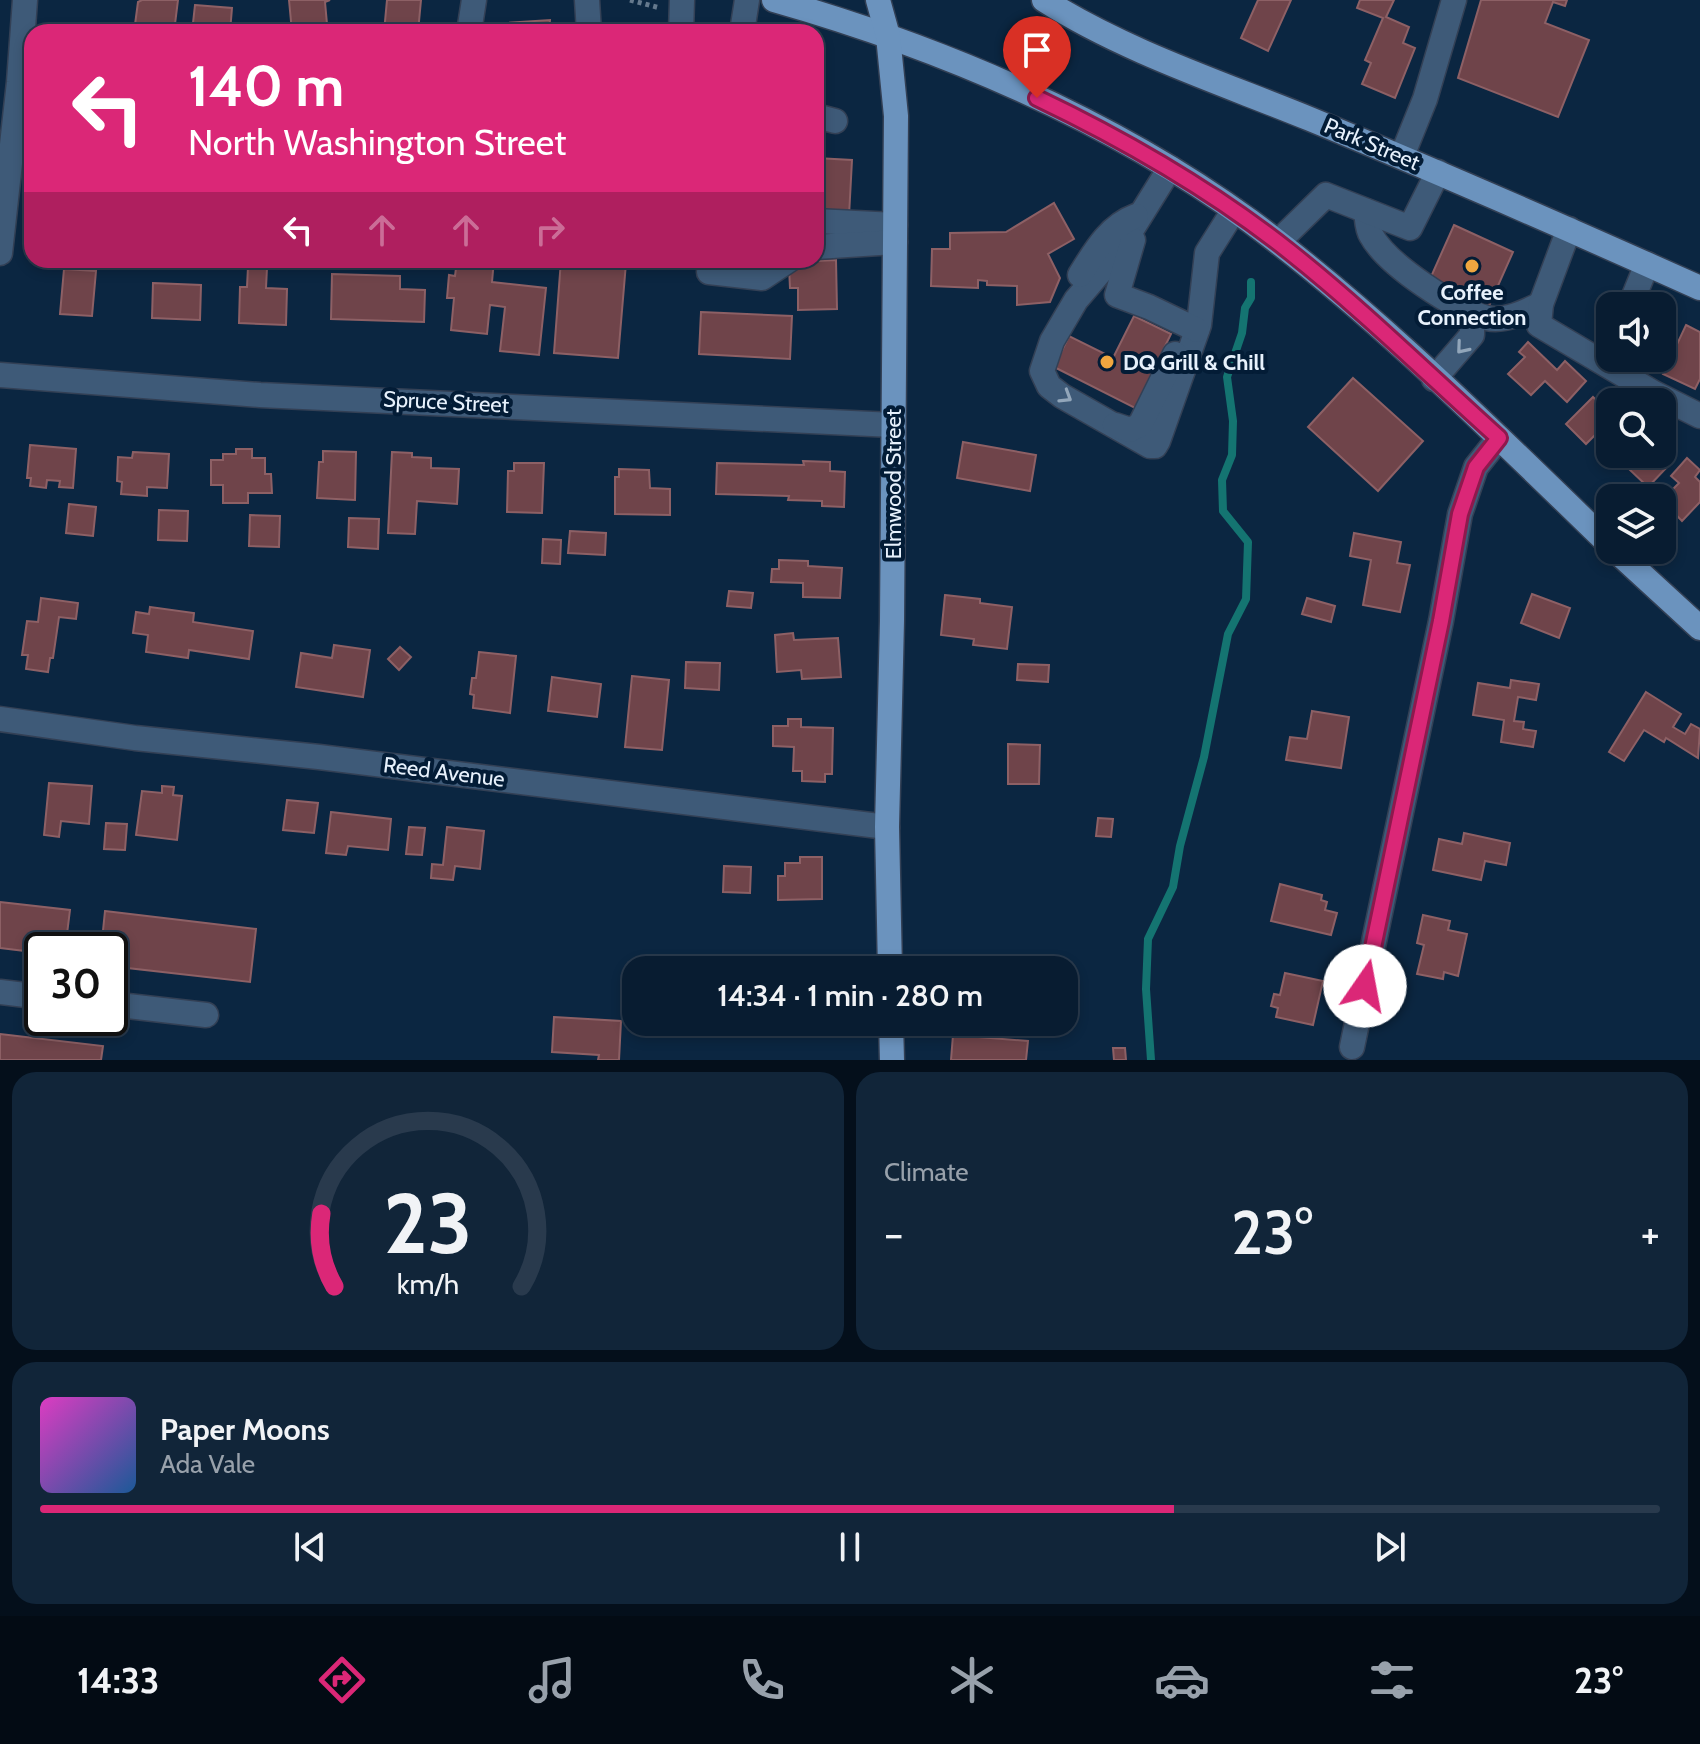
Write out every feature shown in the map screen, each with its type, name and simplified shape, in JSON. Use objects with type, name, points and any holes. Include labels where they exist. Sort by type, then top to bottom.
[{"type":"main road","points":[[774,0],[828,7],[888,36],[1037,98],[1170,168],[1278,242],[1331,286],[1499,438],[1596,532]]},
{"type":"main road","name":"Elmwood Street","points":[[878,0],[888,36],[896,116],[887,827],[890,956]]},
{"type":"main road","name":"Park Street","points":[[1044,0],[1137,48],[1402,156],[1700,287]]},
{"type":"main road","points":[[1630,564],[1700,628]]},
{"type":"main road","points":[[891,1036],[892,1060]]},
{"type":"street","points":[[0,253],[25,0]]},
{"type":"street","points":[[470,24],[474,0]]},
{"type":"street","points":[[587,0],[588,24]]},
{"type":"street","points":[[681,24],[682,0]]},
{"type":"street","points":[[743,24],[747,0]]},
{"type":"street","points":[[1402,156],[1425,99],[1454,0]]},
{"type":"street","points":[[1170,168],[1119,250],[1076,300],[1052,341],[1042,371],[1044,379],[1062,396],[1150,446],[1155,446],[1192,328],[1207,253],[1234,210]]},
{"type":"street","points":[[1278,242],[1326,195],[1410,228],[1438,172]]},
{"type":"street","points":[[1366,211],[1370,234],[1392,261],[1419,283],[1490,319],[1540,314],[1596,350]]},
{"type":"street","points":[[1142,214],[1117,295],[1192,328]]},
{"type":"street","points":[[824,222],[895,234]]},
{"type":"street","points":[[1540,314],[1569,229]]},
{"type":"street","points":[[824,246],[895,234]]},
{"type":"street","points":[[1636,292],[1647,264]]},
{"type":"street","points":[[709,272],[762,278],[777,268]]},
{"type":"street","points":[[1434,379],[1472,335],[1472,311]]},
{"type":"street","points":[[1626,372],[1654,393],[1700,416]]},
{"type":"street","name":"Spruce Street","points":[[0,375],[260,395],[893,425]]},
{"type":"street","points":[[1352,1047],[1441,621],[1460,514],[1476,467],[1499,438]]},
{"type":"street","name":"Reed Avenue","points":[[0,719],[135,738],[334,758],[887,827]]},
{"type":"street","points":[[0,992],[24,995]]},
{"type":"street","points":[[128,1006],[206,1015]]},
{"type":"building","points":[[178,0],[175,24],[135,24],[138,2]]},
{"type":"building","points":[[289,0],[330,0],[325,2],[327,24],[291,24]]},
{"type":"building","points":[[387,0],[421,0],[419,24],[385,24]]},
{"type":"building","points":[[1258,0],[1291,0],[1268,51],[1241,38]]},
{"type":"building","points":[[1360,0],[1394,0],[1386,17],[1409,27],[1403,43],[1415,48],[1395,98],[1362,84],[1371,63],[1365,60],[1383,18],[1357,8]]},
{"type":"building","points":[[1481,0],[1567,0],[1565,6],[1553,2],[1545,23],[1589,40],[1558,117],[1458,78]]},
{"type":"building","points":[[195,5],[232,8],[231,24],[193,24]]},
{"type":"building","points":[[550,20],[550,24],[490,24]]},
{"type":"building","points":[[824,158],[852,160],[849,216],[824,214]]},
{"type":"building","points":[[1054,203],[1074,239],[1048,254],[1060,278],[1050,302],[1017,305],[1017,286],[987,285],[987,281],[978,280],[978,288],[931,286],[932,249],[950,249],[950,233],[1006,232]]},
{"type":"building","name":"Coffee Connection","points":[[1454,225],[1513,252],[1489,306],[1430,279]]},
{"type":"building","points":[[836,260],[837,309],[798,310],[798,288],[790,288],[789,268],[824,268],[824,261]]},
{"type":"building","points":[[248,268],[267,268],[266,288],[287,289],[286,325],[239,323],[240,287],[247,287]]},
{"type":"building","points":[[456,268],[493,268],[492,282],[546,288],[539,355],[500,351],[505,307],[490,305],[487,334],[451,330],[454,298],[447,298],[449,275],[455,276]]},
{"type":"building","points":[[560,268],[626,268],[618,358],[554,353]]},
{"type":"building","points":[[64,269],[96,271],[92,316],[60,314]]},
{"type":"building","points":[[332,274],[400,276],[400,289],[425,290],[424,322],[331,319]]},
{"type":"building","points":[[153,283],[201,285],[200,320],[152,318]]},
{"type":"building","points":[[701,312],[792,316],[790,359],[699,354]]},
{"type":"building","name":"DQ Grill & Chill","points":[[1134,316],[1171,334],[1135,408],[1054,367],[1069,336],[1113,358]]},
{"type":"building","points":[[1686,325],[1700,332],[1700,379],[1695,389],[1663,374],[1676,372],[1676,346]]},
{"type":"building","points":[[1528,342],[1557,370],[1565,361],[1586,381],[1567,402],[1545,381],[1531,395],[1508,374],[1525,357],[1519,352]]},
{"type":"building","points":[[1353,378],[1423,441],[1378,491],[1308,427]]},
{"type":"building","points":[[1593,397],[1596,400],[1596,434],[1586,444],[1566,424]]},
{"type":"building","points":[[963,442],[1036,455],[1030,491],[957,478]]},
{"type":"building","points":[[30,445],[76,449],[73,488],[59,487],[60,481],[47,480],[46,488],[30,486],[31,478],[27,478]]},
{"type":"building","points":[[236,449],[252,449],[252,458],[265,458],[265,474],[271,474],[272,493],[248,493],[248,503],[223,503],[223,485],[211,485],[211,460],[223,460],[223,454],[236,454]]},
{"type":"building","points":[[323,451],[356,452],[355,500],[317,498],[319,462],[323,462]]},
{"type":"building","points":[[133,452],[169,454],[167,488],[147,487],[147,496],[121,494],[122,482],[117,481],[118,457],[132,458]]},
{"type":"building","points":[[392,452],[431,458],[431,468],[459,469],[457,504],[417,501],[415,534],[388,533]]},
{"type":"building","points":[[1687,458],[1700,470],[1695,477],[1700,482],[1700,502],[1682,521],[1676,515],[1676,486],[1679,483],[1671,476]]},
{"type":"building","points":[[803,461],[830,462],[830,471],[845,472],[844,507],[822,506],[822,501],[788,500],[789,496],[716,494],[717,463],[804,465]]},
{"type":"building","points":[[514,463],[544,463],[542,513],[507,512],[508,471],[514,471]]},
{"type":"building","points":[[1666,468],[1651,484],[1645,484],[1629,469]]},
{"type":"building","points":[[619,469],[649,470],[650,488],[670,489],[670,515],[615,514],[615,477],[619,477]]},
{"type":"building","points":[[69,504],[96,507],[93,536],[66,533]]},
{"type":"building","points":[[159,510],[188,511],[187,541],[158,540]]},
{"type":"building","points":[[250,515],[280,516],[279,547],[249,546]]},
{"type":"building","points":[[349,518],[379,519],[378,549],[348,547]]},
{"type":"building","points":[[570,531],[606,533],[605,555],[568,553]]},
{"type":"building","points":[[1354,533],[1401,542],[1397,563],[1410,565],[1400,612],[1363,605],[1371,560],[1350,556]]},
{"type":"building","points":[[543,539],[561,540],[560,564],[542,563]]},
{"type":"building","points":[[779,560],[808,561],[808,566],[842,568],[840,598],[803,597],[803,583],[771,582],[772,569],[779,569]]},
{"type":"building","points":[[729,591],[753,593],[751,608],[727,606]]},
{"type":"building","points":[[1532,594],[1570,608],[1559,638],[1521,623]]},
{"type":"building","points":[[945,595],[1012,607],[1007,649],[973,645],[974,639],[941,635]]},
{"type":"building","points":[[41,598],[78,603],[76,619],[59,617],[48,672],[26,669],[28,655],[22,655],[27,621],[38,622]]},
{"type":"building","points":[[1307,598],[1335,606],[1331,622],[1302,614]]},
{"type":"building","points":[[150,607],[194,613],[193,622],[253,631],[249,659],[189,650],[188,658],[146,652],[148,635],[133,633],[136,612],[149,614]]},
{"type":"building","points":[[793,633],[794,640],[838,638],[841,677],[802,679],[801,670],[777,672],[775,635]]},
{"type":"building","points":[[334,645],[370,650],[363,697],[296,687],[301,653],[332,658]]},
{"type":"building","points":[[400,647],[411,657],[399,670],[388,659]]},
{"type":"building","points":[[479,652],[516,656],[510,713],[473,708],[474,695],[470,694],[472,678],[476,678]]},
{"type":"building","points":[[686,662],[720,663],[719,690],[685,688]]},
{"type":"building","points":[[1018,664],[1049,665],[1048,682],[1017,680]]},
{"type":"building","points":[[632,676],[669,680],[662,750],[625,747]]},
{"type":"building","points":[[552,677],[601,684],[597,717],[548,711]]},
{"type":"building","points":[[1511,680],[1539,684],[1536,700],[1518,697],[1514,721],[1524,722],[1523,729],[1536,731],[1533,747],[1501,742],[1504,720],[1473,715],[1478,683],[1510,688]]},
{"type":"building","points":[[1646,692],[1681,714],[1673,727],[1685,734],[1691,724],[1700,729],[1698,758],[1666,738],[1664,742],[1644,730],[1624,761],[1609,752]]},
{"type":"building","points":[[1312,711],[1349,717],[1341,768],[1286,760],[1290,737],[1307,739]]},
{"type":"building","points":[[788,719],[801,719],[801,727],[833,728],[832,774],[825,774],[825,782],[802,781],[802,771],[793,771],[794,747],[773,746],[773,726],[788,726]]},
{"type":"building","points":[[1008,744],[1040,745],[1039,784],[1008,784]]},
{"type":"building","points":[[49,783],[92,786],[89,824],[61,821],[59,837],[44,835]]},
{"type":"building","points":[[162,786],[174,787],[173,795],[182,796],[177,840],[136,835],[142,791],[162,793]]},
{"type":"building","points":[[287,800],[318,803],[314,833],[283,830]]},
{"type":"building","points":[[331,812],[391,819],[388,850],[348,846],[346,855],[326,853]]},
{"type":"building","points":[[1098,818],[1113,819],[1111,837],[1096,836]]},
{"type":"building","points":[[106,823],[127,824],[125,850],[104,849]]},
{"type":"building","points":[[409,827],[425,828],[422,855],[406,854]]},
{"type":"building","points":[[447,827],[484,831],[480,869],[455,866],[453,880],[431,878],[432,864],[443,865]]},
{"type":"building","points":[[1464,833],[1510,843],[1506,865],[1485,861],[1481,880],[1433,870],[1439,839],[1462,844]]},
{"type":"building","points":[[800,857],[822,857],[822,899],[778,900],[778,876],[785,876],[785,863],[800,863]]},
{"type":"building","points":[[724,866],[751,867],[750,893],[723,892]]},
{"type":"building","points":[[1280,884],[1322,895],[1321,900],[1327,902],[1325,910],[1337,913],[1331,935],[1271,921]]},
{"type":"building","points":[[0,902],[70,910],[67,932],[24,932],[24,951],[0,948]]},
{"type":"building","points":[[105,911],[256,929],[250,982],[128,968],[128,932],[103,932]]},
{"type":"building","points":[[1423,915],[1450,921],[1448,930],[1467,934],[1458,976],[1444,972],[1443,979],[1417,974],[1424,945],[1417,943]]},
{"type":"building","points":[[1285,973],[1323,981],[1313,1025],[1276,1017],[1278,1008],[1271,1006],[1274,994],[1280,995]]},
{"type":"building","points":[[554,1017],[621,1021],[619,1060],[598,1060],[599,1055],[552,1052]]},
{"type":"building","points":[[0,1034],[103,1046],[101,1060],[0,1060]]},
{"type":"building","points":[[953,1036],[1028,1041],[1026,1060],[951,1060]]},
{"type":"building","points":[[1113,1048],[1125,1048],[1126,1060],[1114,1060]]},
{"type":"waterway","points":[[1151,1060],[1146,989],[1148,939],[1173,887],[1180,846],[1204,757],[1228,634],[1246,599],[1248,542],[1223,511],[1222,480],[1232,455],[1233,421],[1227,377],[1242,333],[1245,308],[1251,298],[1251,282]]},
{"type":"place","name":"Coffee Connection","points":[[1472,266]]},
{"type":"place","name":"DQ Grill & Chill","points":[[1107,362]]},
{"type":"route","points":[[1037,98],[1170,168],[1249,221],[1331,286],[1499,438],[1476,467],[1460,514],[1441,621],[1365,986]]}]
